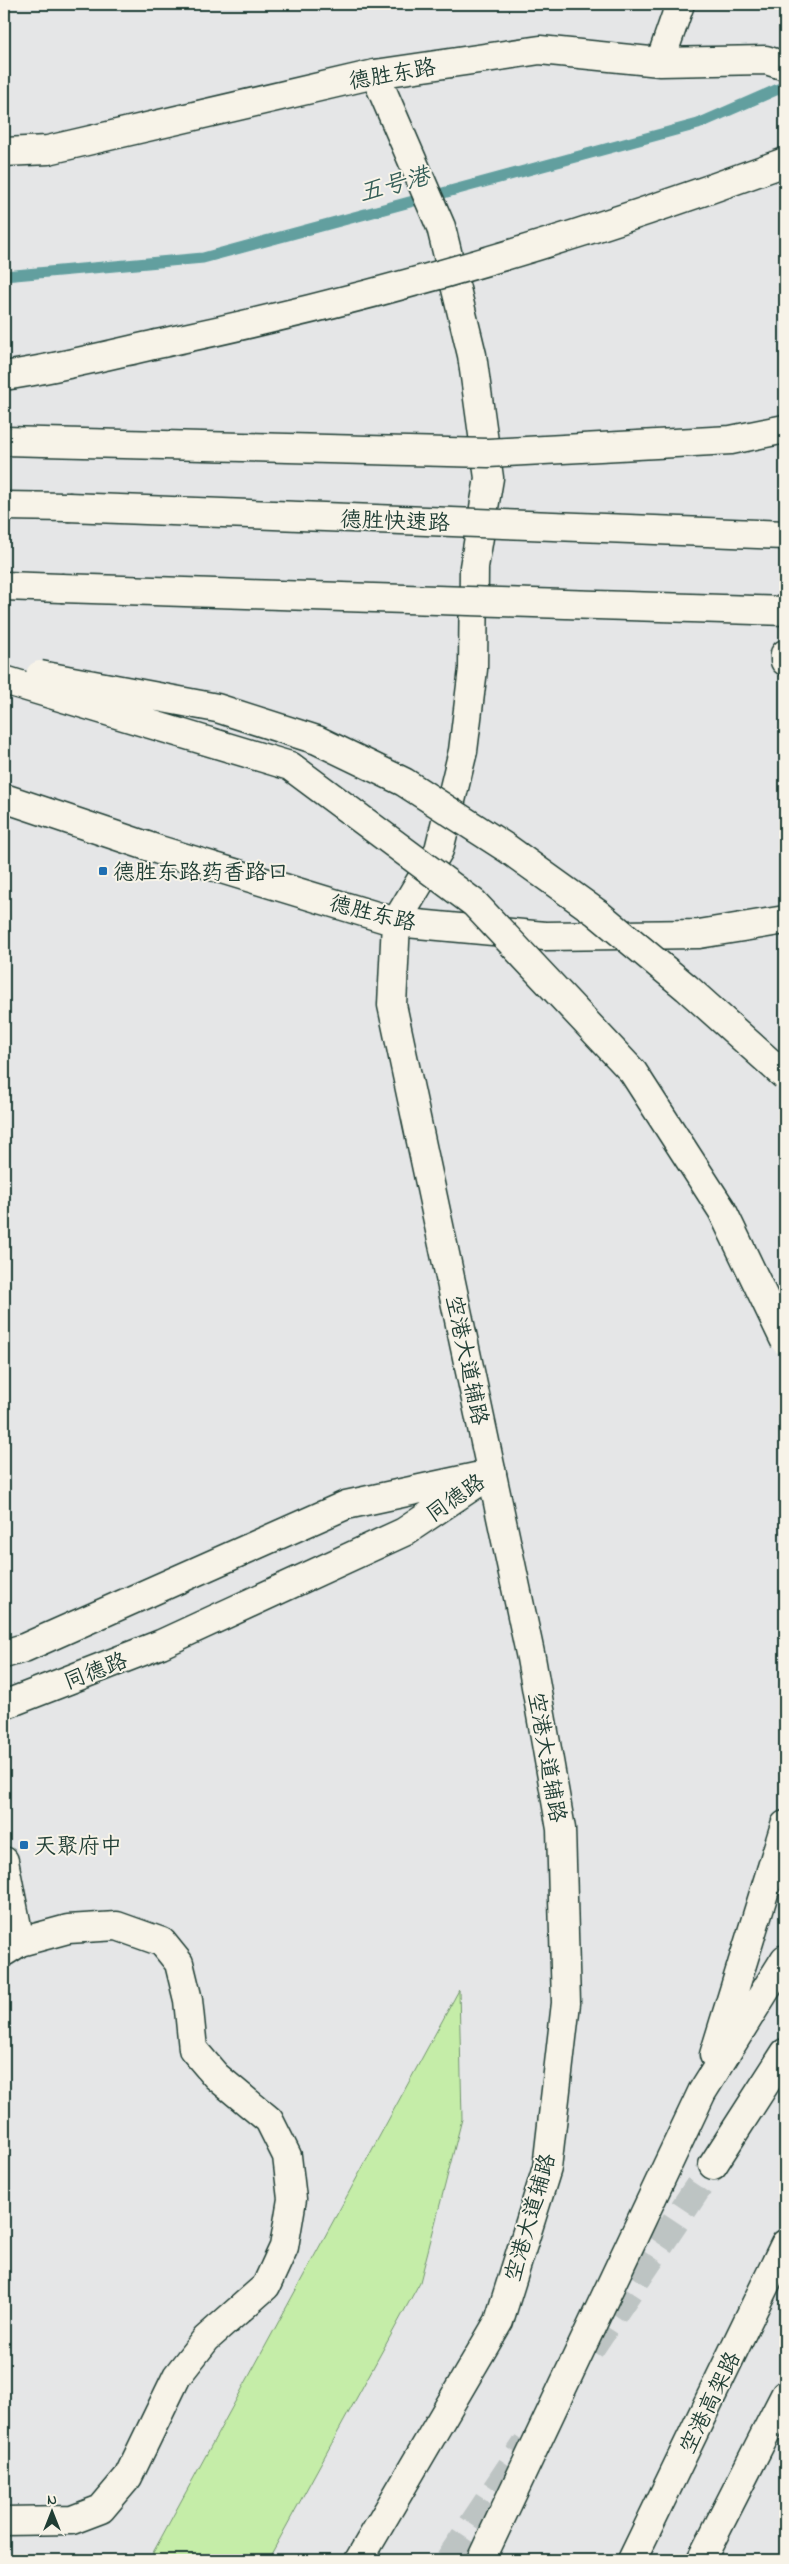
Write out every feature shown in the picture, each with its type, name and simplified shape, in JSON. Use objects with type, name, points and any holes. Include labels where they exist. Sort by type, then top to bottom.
[{"type":"main road","points":[[660,62],[680,4]]},
{"type":"main road","name":"德胜东路","points":[[4,152],[48,150],[375,74],[540,50],[660,62],[776,63]]},
{"type":"main road","points":[[375,74],[441,227],[472,355],[489,478],[474,567],[473,668],[463,751],[439,850],[396,922]]},
{"type":"main road","points":[[4,376],[285,317],[527,249],[667,206],[785,162]]},
{"type":"main road","points":[[4,441],[488,453],[731,440],[785,429]]},
{"type":"main road","name":"德胜快速路","points":[[4,506],[785,535]]},
{"type":"main road","points":[[4,586],[785,611]]},
{"type":"main road","points":[[785,654],[785,661]]},
{"type":"main road","points":[[4,668],[217,708],[317,740],[404,782],[508,849],[597,912],[687,988],[785,1076]]},
{"type":"main road","points":[[4,680],[290,766],[474,903],[633,1072],[722,1210],[785,1341]]},
{"type":"main road","name":"德胜东路","points":[[4,798],[159,850],[396,922],[545,936],[699,934],[785,920]]},
{"type":"main road","name":"空港大道辅路","points":[[359,2560],[499,2321],[547,2168],[566,2003],[560,1829],[531,1658],[392,1005],[396,922]]},
{"type":"main road","name":"同德路","points":[[4,1654],[24,1648],[346,1505],[492,1473]]},
{"type":"main road","name":"同德路","points":[[4,1704],[161,1644],[404,1532],[492,1473]]},
{"type":"main road","points":[[702,2092],[785,1825]]},
{"type":"main road","points":[[4,1861],[12,1947],[68,1929],[117,1926],[162,1942],[179,1963],[188,2000],[194,2049],[216,2076],[269,2120],[287,2156],[292,2199],[284,2247],[266,2286],[206,2339],[177,2376],[128,2477],[101,2509],[72,2520],[4,2522]]},
{"type":"main road","points":[[481,2560],[702,2092],[785,1959]]},
{"type":"main road","points":[[713,2165],[785,2053]]},
{"type":"main road","name":"空港高架路","points":[[632,2560],[785,2244]]},
{"type":"main road","points":[[701,2560],[785,2395]]},
{"type":"green space","points":[[459,1990],[462,2119],[420,2282],[268,2560],[149,2560]]},
{"type":"waterway","name":"五号港","points":[[4,276],[203,258],[698,124],[785,86]]},
{"type":"tunnel","points":[[590,2349],[713,2165]]},
{"type":"tunnel","points":[[449,2560],[527,2443]]},
{"type":"place","name":"德胜东路药香路口","points":[[103,871]]},
{"type":"place","name":"天聚府中","points":[[24,1845]]}]
